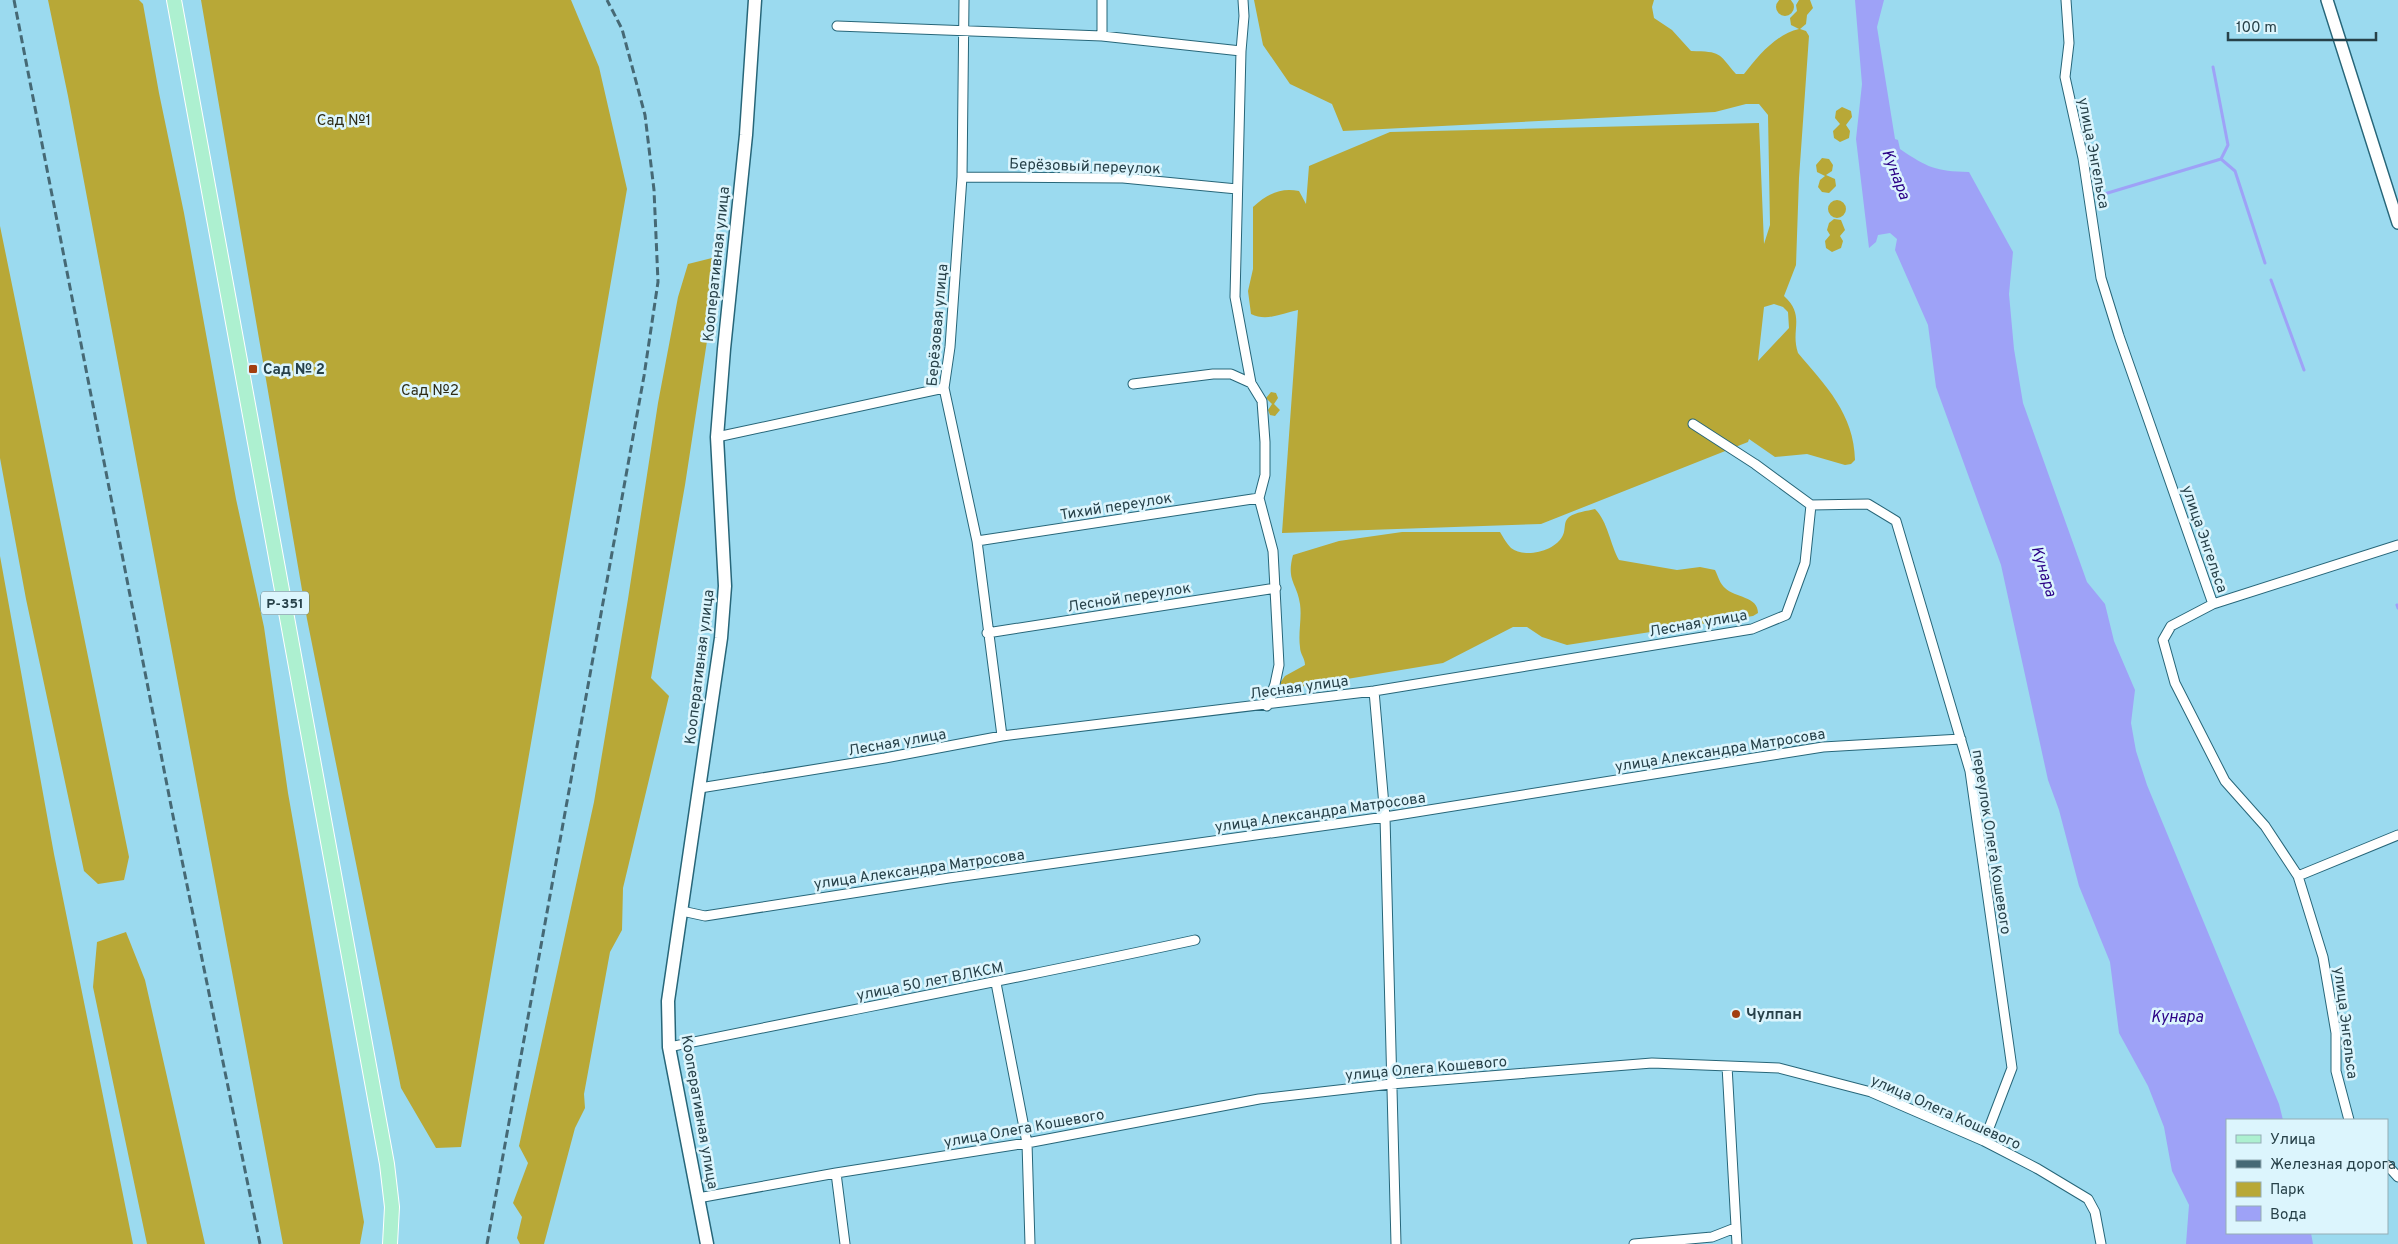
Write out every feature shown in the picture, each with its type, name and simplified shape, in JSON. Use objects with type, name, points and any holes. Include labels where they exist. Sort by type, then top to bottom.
[{"type":"main road","name":"Р-351","points":[[174,0],[387,1164],[392,1208],[390,1244]]},
{"type":"main road","name":"Кооперативная улица","points":[[707,1244],[670,1047],[668,1001],[721,638],[725,586],[718,437],[724,349],[746,135],[755,0]]},
{"type":"street","name":"Берёзовая улица","points":[[964,0],[962,177],[950,347],[944,388],[976,541],[1002,736]]},
{"type":"street","points":[[1102,0],[1102,36]]},
{"type":"street","points":[[1243,0],[1235,297],[1251,383],[1262,401],[1265,475],[1259,498],[1273,551],[1279,665],[1275,684],[1266,706]]},
{"type":"street","name":"улица Энгельса","points":[[2066,0],[2069,43],[2065,78],[2084,158],[2102,278],[2119,336],[2213,604],[2171,626],[2163,640],[2176,683],[2225,781],[2266,826],[2298,876],[2323,957],[2336,1033],[2336,1071],[2349,1119]]},
{"type":"street","points":[[2327,0],[2398,223]]},
{"type":"street","points":[[837,26],[964,29],[1102,36],[1241,51]]},
{"type":"street","name":"Берёзовый переулок","points":[[962,177],[1123,178],[1237,189]]},
{"type":"street","points":[[1134,384],[1213,374],[1230,374],[1251,383]]},
{"type":"street","points":[[718,437],[944,388]]},
{"type":"street","points":[[1693,424],[1761,468],[1812,505]]},
{"type":"street","name":"Тихий переулок","points":[[976,541],[1259,498]]},
{"type":"street","name":"переулок Олега Кошевого","points":[[1812,505],[1868,504],[1896,521],[1970,771],[2012,1068],[1984,1141]]},
{"type":"street","name":"Лесная улица","points":[[700,788],[885,758],[1002,736],[1266,706],[1374,691],[1752,629],[1786,615],[1805,563],[1812,505]]},
{"type":"street","points":[[2213,604],[2398,546]]},
{"type":"street","name":"Лесной переулок","points":[[987,633],[1276,588]]},
{"type":"street","points":[[1374,691],[1385,817],[1396,1244]]},
{"type":"street","name":"улица Александра Матросова","points":[[682,911],[704,916],[949,878],[1385,817],[1823,747],[1961,739]]},
{"type":"street","points":[[2298,876],[2398,835]]},
{"type":"street","name":"улица 50 лет ВЛКСМ","points":[[670,1047],[996,983],[1195,940]]},
{"type":"street","points":[[996,983],[1026,1143],[1030,1244]]},
{"type":"street","name":"улица Олега Кошевого","points":[[698,1198],[836,1173],[1026,1143],[1258,1099],[1391,1084],[1652,1063],[1779,1068],[1871,1092],[1984,1141],[2038,1169],[2088,1199],[2095,1212],[2101,1244]]},
{"type":"street","points":[[1727,1066],[1737,1244]]},
{"type":"street","points":[[2388,1166],[2398,1177]]},
{"type":"street","points":[[836,1173],[845,1244]]},
{"type":"street","points":[[1634,1244],[1712,1237],[1735,1228]]},
{"type":"green space","points":[[1782,-1],[1788,-1],[1794,7],[1791,13],[1785,16],[1779,13],[1776,7]]},
{"type":"green space","points":[[48,0],[139,0],[143,4],[184,213],[236,499],[264,627],[288,793],[364,1222],[360,1244],[283,1244],[68,96]]},
{"type":"green space","name":"Сад №2","points":[[201,0],[571,0],[599,67],[627,189],[461,1147],[436,1148],[401,1088],[307,619]]},
{"type":"green space","points":[[1254,0],[1654,0],[1652,7],[1654,18],[1672,30],[1691,51],[1714,53],[1722,57],[1736,74],[1744,74],[1761,53],[1775,41],[1799,29],[1791,25],[1790,18],[1797,11],[1796,5],[1799,0],[1810,0],[1813,8],[1807,15],[1806,24],[1800,29],[1806,31],[1809,36],[1799,178],[1796,265],[1784,296],[1791,303],[1796,317],[1796,345],[1798,353],[1828,389],[1844,415],[1850,429],[1855,460],[1851,464],[1845,465],[1807,454],[1775,457],[1749,439],[1748,442],[1541,524],[1282,533],[1298,310],[1269,317],[1251,314],[1248,291],[1253,269],[1253,207],[1258,202],[1274,193],[1292,190],[1299,191],[1306,204],[1309,166],[1390,132],[1759,123],[1764,244],[1770,225],[1768,115],[1759,104],[1746,104],[1715,112],[1343,131],[1332,104],[1290,84],[1263,45]],"holes":[[[1774,304],[1783,307],[1788,312],[1789,328],[1758,361],[1764,307]]]},
{"type":"green space","points":[[1842,107],[1851,111],[1852,117],[1846,125],[1850,131],[1849,138],[1840,142],[1834,138],[1833,131],[1840,124],[1835,118],[1836,111]]},
{"type":"green space","points":[[1822,158],[1829,159],[1833,165],[1832,171],[1826,175],[1835,179],[1836,186],[1829,193],[1822,192],[1818,187],[1820,180],[1825,176],[1817,172],[1816,165]]},
{"type":"green space","points":[[1837,200],[1843,203],[1846,209],[1843,215],[1837,218],[1831,215],[1828,209],[1831,203]]},
{"type":"green space","points":[[1834,219],[1841,220],[1845,230],[1840,236],[1843,241],[1841,248],[1832,252],[1826,248],[1825,241],[1830,235],[1827,230],[1829,223]]},
{"type":"green space","points":[[0,226],[129,857],[124,880],[98,884],[84,871],[26,599],[0,458]]},
{"type":"green space","points":[[720,256],[685,485],[651,678],[669,696],[623,888],[622,930],[610,952],[584,1094],[585,1108],[575,1128],[544,1244],[520,1244],[517,1238],[522,1217],[513,1203],[528,1163],[519,1146],[594,802],[658,403],[678,297],[688,264]]},
{"type":"green space","points":[[1271,392],[1276,393],[1278,398],[1274,404],[1280,410],[1275,416],[1270,415],[1268,410],[1272,404],[1266,398]]},
{"type":"green space","points":[[1595,509],[1603,520],[1619,560],[1677,570],[1700,567],[1715,570],[1723,586],[1754,603],[1758,613],[1753,616],[1567,645],[1542,637],[1527,627],[1513,627],[1443,663],[1299,687],[1282,687],[1280,683],[1285,676],[1305,665],[1300,649],[1301,615],[1299,597],[1291,576],[1293,555],[1339,541],[1402,532],[1500,532],[1511,548],[1517,551],[1524,553],[1540,552],[1559,541],[1564,533],[1566,521],[1569,517]]},
{"type":"green space","points":[[0,556],[54,854],[133,1244],[0,1244]]},
{"type":"green space","points":[[126,932],[145,980],[205,1244],[147,1244],[93,987],[97,942]]},
{"type":"water","name":"Кунара","points":[[1855,0],[1884,0],[1877,27],[1895,139],[1898,140],[1900,149],[1932,167],[1948,171],[1969,172],[2013,252],[2009,294],[2014,349],[2023,403],[2087,582],[2105,604],[2114,641],[2135,690],[2131,723],[2136,751],[2147,785],[2279,1104],[2283,1119],[2226,1119],[2226,1234],[2311,1234],[2313,1244],[2186,1244],[2189,1205],[2172,1171],[2164,1127],[2148,1086],[2119,1033],[2110,962],[2079,886],[2059,810],[2048,780],[2001,565],[1936,387],[1928,325],[1895,250],[1897,239],[1890,233],[1878,235],[1876,242],[1869,248],[1856,139],[1862,84]]},
{"type":"waterway","points":[[2101,195],[2221,159],[2228,145],[2213,67]]},
{"type":"waterway","points":[[2221,159],[2235,171],[2265,263]]},
{"type":"waterway","points":[[2271,280],[2304,370]]},
{"type":"railway","points":[[14,0],[174,821],[260,1244]]},
{"type":"railway","points":[[487,1244],[644,376],[658,282],[654,190],[645,115],[622,29],[607,0]]},
{"type":"place","name":"Сад № 2","points":[[253,369]]},
{"type":"place","name":"Чулпан","points":[[1736,1014]]},
{"type":"park label","name":"Сад №1","points":[[344,120]]}]
